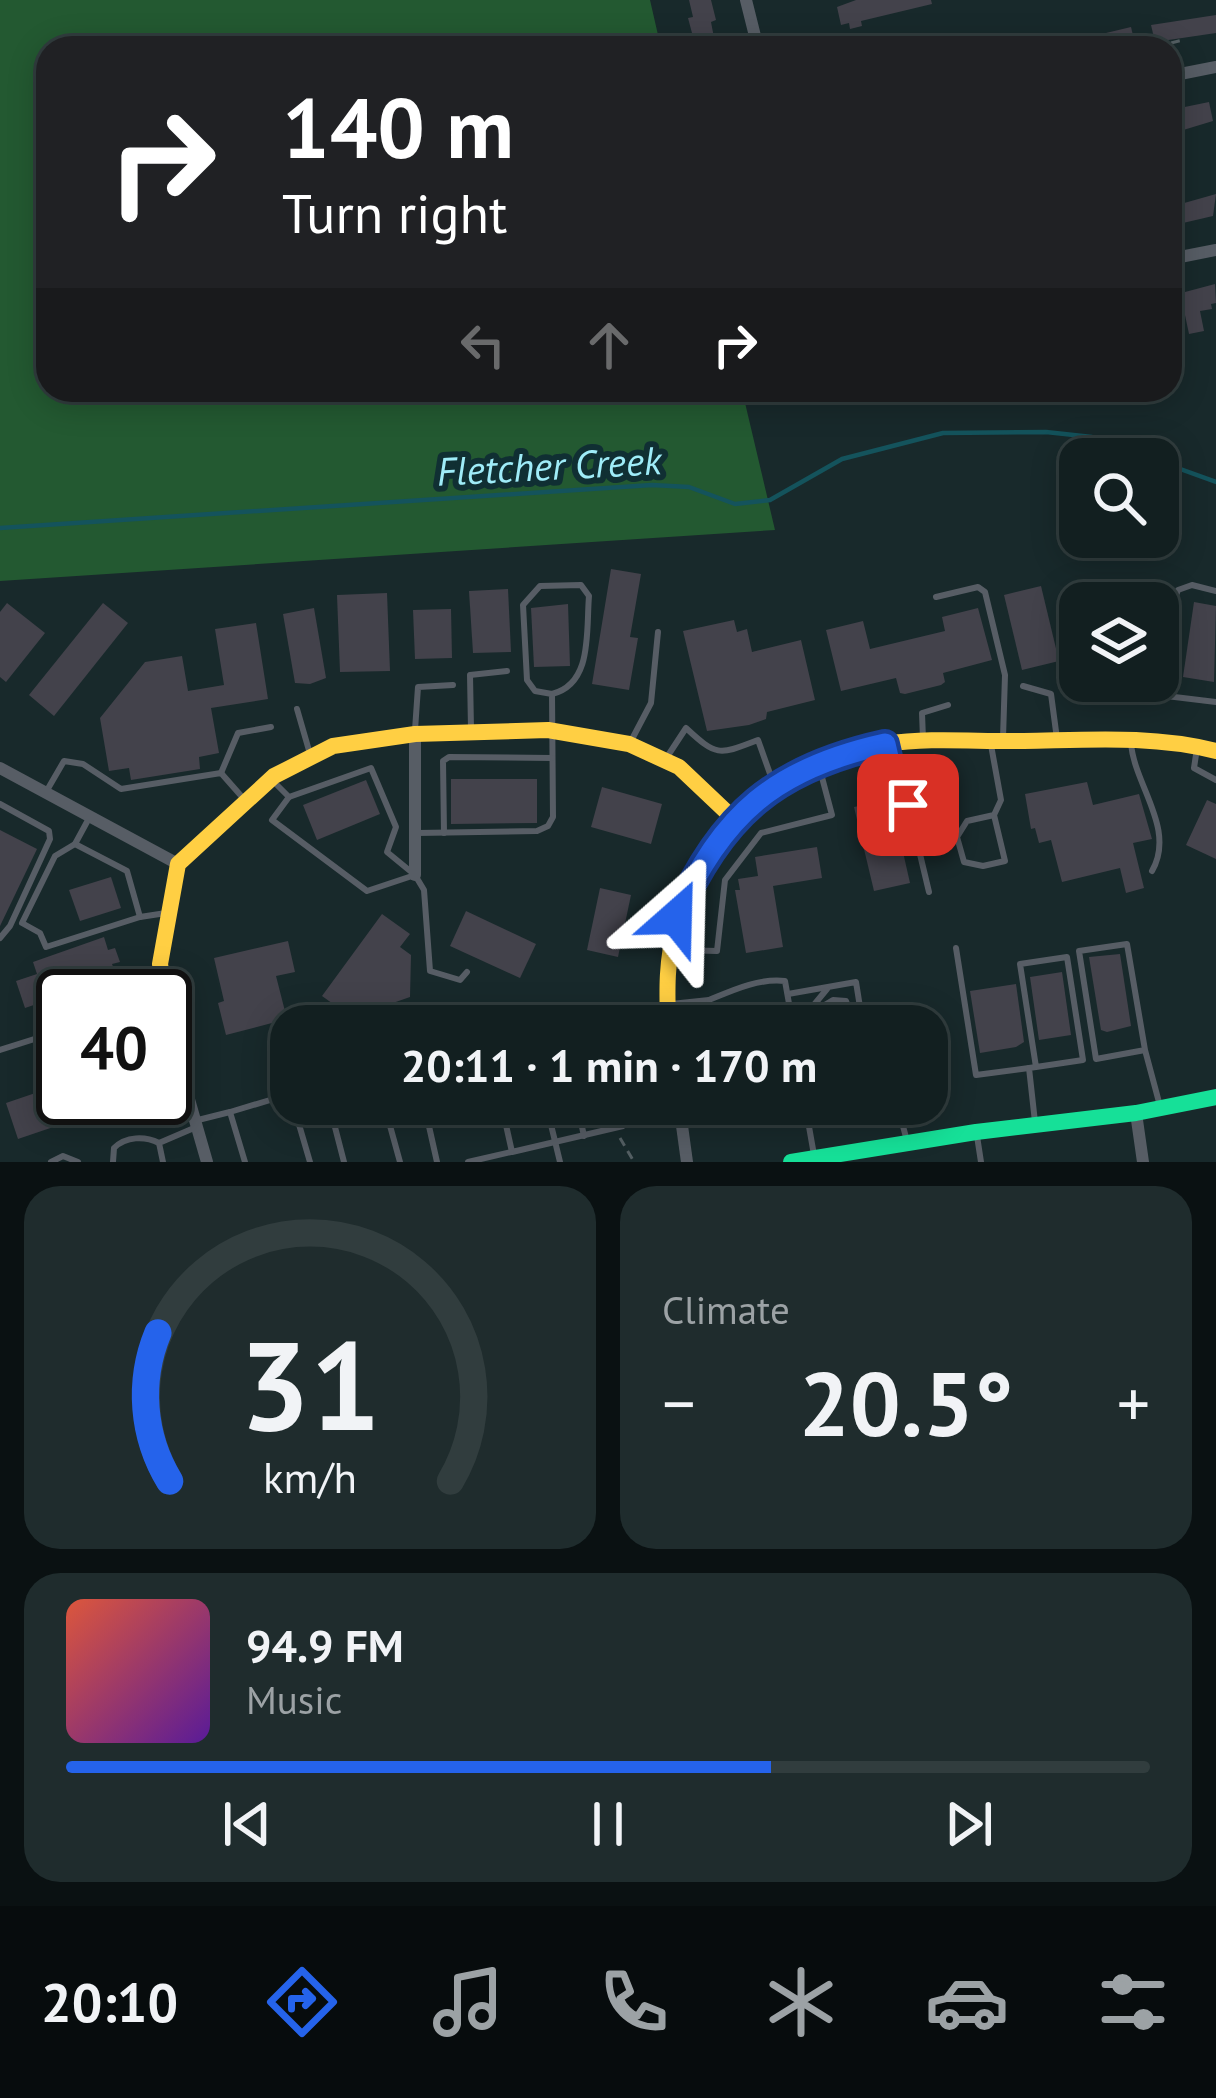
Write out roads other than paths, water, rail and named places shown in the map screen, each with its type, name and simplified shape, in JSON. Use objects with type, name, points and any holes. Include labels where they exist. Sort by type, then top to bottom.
[{"type":"street","points":[[746,0],[755,36]]},
{"type":"street","points":[[1182,74],[1216,67]]},
{"type":"street","points":[[1182,257],[1216,250]]},
{"type":"street","points":[[161,969],[178,864],[271,779],[333,746],[415,734],[552,730],[629,744],[679,767],[735,820]]},
{"type":"street","points":[[415,734],[415,875]]},
{"type":"street","points":[[667,1005],[669,950],[676,917],[702,861],[735,820],[774,784],[818,762],[885,744],[1131,738],[1210,745]]},
{"type":"street","points":[[0,768],[178,864]]},
{"type":"street","points":[[801,1161],[976,1132],[1136,1113],[1216,1097]]},
{"type":"street","points":[[192,1111],[207,1162]]},
{"type":"street","points":[[1136,1113],[1143,1162]]},
{"type":"street","points":[[682,1125],[686,1162]]},
{"type":"lane","points":[[581,585],[589,596],[581,671],[573,686],[552,694],[535,692],[527,680],[523,604],[540,586],[581,585]]},
{"type":"lane","points":[[1179,590],[1192,585],[1216,591]]},
{"type":"lane","points":[[936,597],[978,587],[985,592],[1005,675],[997,742],[1001,800],[994,814],[1005,861],[983,866],[964,862],[957,837],[967,821],[994,814]]},
{"type":"lane","points":[[629,744],[651,703],[658,632]]},
{"type":"lane","points":[[472,732],[470,675],[508,671]]},
{"type":"lane","points":[[415,734],[418,687],[453,685]]},
{"type":"lane","points":[[1023,686],[1051,694],[1057,741]]},
{"type":"lane","points":[[413,833],[537,832],[548,826],[553,817],[552,694]]},
{"type":"lane","points":[[1179,697],[1216,702]]},
{"type":"lane","points":[[923,743],[922,713],[948,705]]},
{"type":"lane","points":[[298,709],[311,757]]},
{"type":"lane","points":[[221,773],[238,733],[271,727]]},
{"type":"lane","points":[[665,760],[686,728],[709,750],[724,753],[758,740],[774,784]]},
{"type":"lane","points":[[1131,738],[1132,757],[1156,820],[1160,848],[1152,872]]},
{"type":"lane","points":[[885,744],[894,783],[908,805],[928,892]]},
{"type":"lane","points":[[1210,745],[1194,768],[1216,780]]},
{"type":"lane","points":[[444,832],[443,761],[449,757],[553,758]]},
{"type":"lane","points":[[46,792],[64,761],[83,764],[121,789],[221,773]]},
{"type":"lane","points":[[669,950],[717,951],[725,880],[761,833],[832,815],[818,762]]},
{"type":"lane","points":[[415,875],[367,891],[272,820],[289,797],[371,768],[396,826],[387,852],[415,875],[424,890],[430,971],[460,980],[467,972]]},
{"type":"lane","points":[[221,773],[245,800]]},
{"type":"lane","points":[[271,779],[289,797]]},
{"type":"lane","points":[[0,803],[49,831],[50,839],[0,938]]},
{"type":"lane","points":[[90,816],[74,844],[55,856],[22,922],[40,933],[46,947],[169,912]]},
{"type":"lane","points":[[74,844],[127,871],[140,917]]},
{"type":"lane","points":[[1145,1050],[1096,1058],[1078,951],[1126,944],[1161,1109]]},
{"type":"lane","points":[[956,948],[976,1075],[1032,1067],[1083,1060],[1066,957],[1020,964],[1032,1067],[1035,1125]]},
{"type":"lane","points":[[695,1005],[740,987],[778,979],[785,981],[790,1005]]},
{"type":"lane","points":[[788,994],[856,982],[858,1005]]},
{"type":"lane","points":[[814,1005],[830,986]]},
{"type":"lane","points":[[709,1000],[710,1005]]},
{"type":"lane","points":[[0,1050],[36,1039]]},
{"type":"lane","points":[[159,1142],[196,1123],[270,1103]]},
{"type":"lane","points":[[230,1112],[245,1162]]},
{"type":"lane","points":[[299,1125],[310,1162]]},
{"type":"lane","points":[[334,1125],[344,1162]]},
{"type":"lane","points":[[390,1125],[400,1162]]},
{"type":"lane","points":[[429,1125],[437,1162]]},
{"type":"lane","points":[[506,1125],[512,1152]]},
{"type":"lane","points":[[552,1125],[560,1162]]},
{"type":"lane","points":[[582,1125],[584,1136]]},
{"type":"lane","points":[[468,1162],[623,1125]]},
{"type":"lane","points":[[801,1161],[804,1125]]},
{"type":"lane","points":[[902,1125],[907,1143]]},
{"type":"lane","points":[[976,1132],[981,1162]]},
{"type":"lane","points":[[112,1162],[120,1142],[148,1137],[159,1142]]},
{"type":"lane","points":[[159,1142],[164,1162]]},
{"type":"lane","points":[[52,1162],[63,1156],[78,1162]]},
{"type":"waterway","name":"Fletcher Creek","points":[[0,528],[652,485],[689,487],[735,504],[770,500],[842,459],[943,433],[1046,432],[1095,438]]},
{"type":"waterway","name":"Fletcher Creek","points":[[1179,469],[1216,482]]}]
